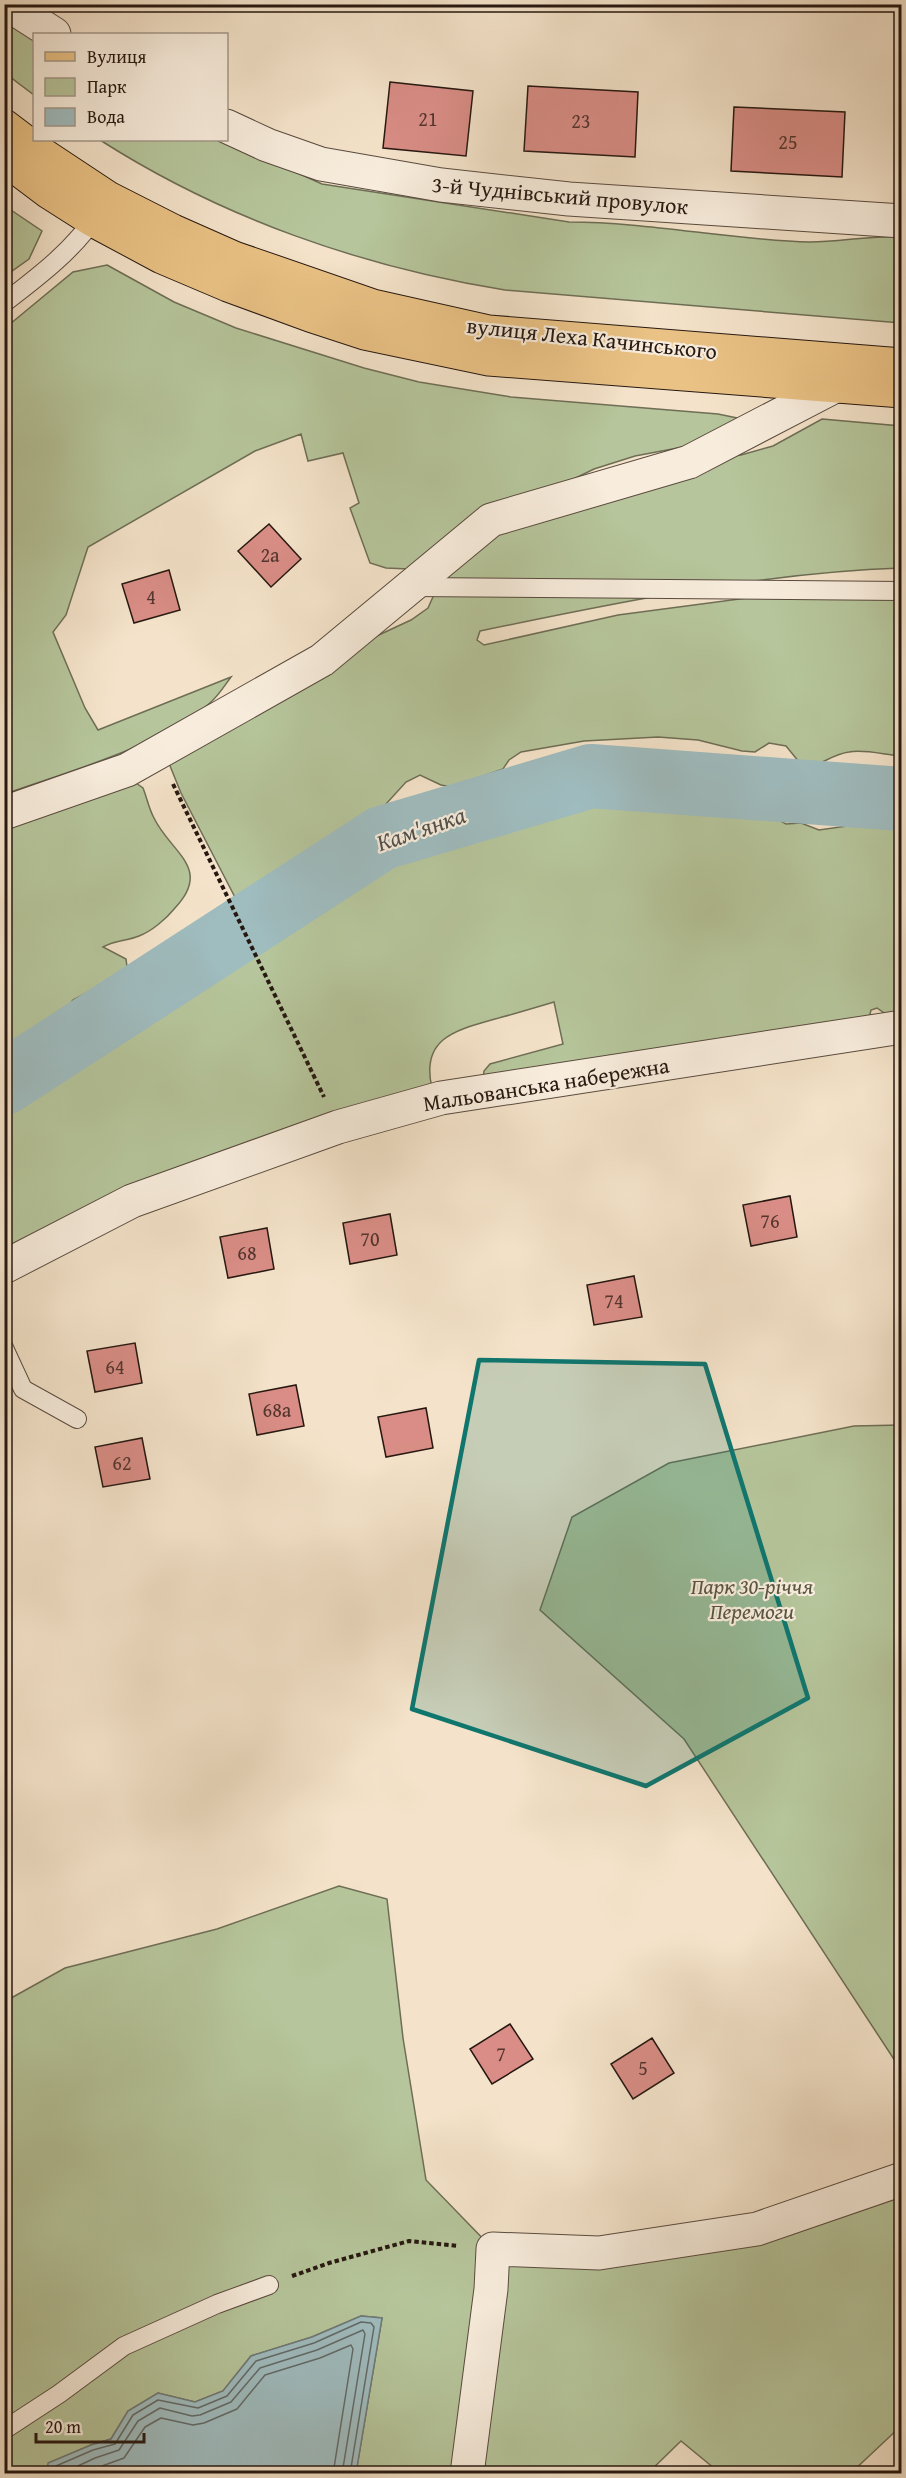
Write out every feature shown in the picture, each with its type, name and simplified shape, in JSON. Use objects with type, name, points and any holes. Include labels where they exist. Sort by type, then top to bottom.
[{"type":"main road","name":"вулиця Леха Качинського","points":[[4,126],[37,151],[100,209],[162,257],[228,285],[365,333],[489,359],[902,391]]},
{"type":"main road","name":"вулиця Леха Качинського","points":[[4,158],[49,192],[173,231],[234,258],[373,306],[489,332],[902,365]]},
{"type":"street","points":[[7,4],[52,33]]},
{"type":"street","name":"3-й Чуднівський провулок","points":[[228,127],[267,145],[321,164],[441,185],[569,199],[902,221]]},
{"type":"street","points":[[4,813],[127,770],[322,660],[491,520],[689,462],[835,386]]},
{"type":"street","name":"Мальованська набережна","points":[[4,1267],[132,1201],[338,1127],[441,1098],[902,1028]]},
{"type":"street","points":[[467,2474],[491,2289],[493,2249],[599,2253],[757,2229],[902,2179]]},
{"type":"lane","points":[[4,303],[41,275],[75,242],[100,209]]},
{"type":"lane","points":[[411,587],[902,591]]},
{"type":"lane","points":[[4,1348],[23,1389],[76,1419]]},
{"type":"lane","points":[[4,2430],[59,2394],[124,2346],[217,2304],[269,2285]]},
{"type":"path","points":[[158,751],[338,1127]]},
{"type":"path","points":[[269,2285],[329,2263],[409,2241],[493,2249]]},
{"type":"highlighted area","points":[[479,1360],[705,1364],[808,1698],[646,1786],[412,1709]]},
{"type":"green space","points":[[4,20],[33,38],[33,94],[5,73]]},
{"type":"green space","points":[[102,141],[225,141],[322,184],[569,222],[629,225],[780,241],[810,242],[901,237],[901,323],[505,290],[452,280],[399,268],[295,236],[244,216],[147,168]]},
{"type":"green space","points":[[5,206],[42,231],[29,259],[5,276]]},
{"type":"green space","points":[[107,265],[174,302],[236,328],[364,368],[419,382],[511,397],[718,414],[747,420],[683,447],[635,456],[594,469],[543,494],[409,569],[386,568],[370,563],[350,508],[359,503],[343,453],[308,461],[301,434],[255,451],[88,547],[66,615],[53,632],[85,708],[98,730],[231,677],[222,690],[191,718],[141,745],[5,794],[4,329],[73,272]]},
{"type":"green space","points":[[822,419],[901,426],[901,568],[795,576],[690,590],[480,631],[477,640],[484,645],[618,615],[769,595],[901,586],[901,756],[855,751],[837,755],[804,768],[786,746],[769,743],[755,752],[698,740],[658,737],[584,741],[521,752],[509,760],[503,769],[452,787],[441,785],[420,775],[406,782],[366,826],[341,838],[306,866],[239,905],[181,793],[166,756],[353,647],[411,620],[428,608],[437,588],[461,557],[548,506],[700,460],[741,455],[773,446]]},
{"type":"green space","points":[[136,783],[143,788],[152,815],[161,830],[185,861],[190,882],[186,894],[167,916],[149,931],[103,947],[126,959],[127,967],[116,977],[73,1000],[41,1038],[5,1056],[5,826]]},
{"type":"green space","points":[[591,788],[618,788],[640,792],[652,801],[688,806],[731,802],[757,808],[786,824],[801,823],[819,830],[854,825],[901,830],[901,1019],[894,1020],[877,1008],[871,1010],[869,1018],[483,1079],[484,1071],[490,1064],[563,1044],[554,1002],[467,1027],[444,1039],[436,1047],[431,1058],[432,1088],[5,1254],[5,1094],[36,1080],[56,1066],[79,1034],[116,1012],[124,1000],[156,985],[205,954],[211,938],[220,933],[269,928],[288,921],[312,906],[328,890],[342,881],[365,872],[416,843],[515,806],[537,804],[554,794]]},
{"type":"green space","name":"Парк 30-річчя Перемоги","points":[[902,1425],[901,2070],[684,1739],[540,1610],[572,1517],[669,1463],[854,1426]]},
{"type":"green space","points":[[339,1886],[387,1899],[403,2038],[426,2180],[493,2249],[599,2253],[901,2179],[901,2426],[851,2473],[720,2473],[681,2441],[648,2473],[356,2473],[382,2318],[361,2316],[312,2337],[251,2356],[223,2391],[195,2402],[158,2393],[128,2411],[111,2439],[49,2463],[47,2473],[5,2473],[4,2002],[65,1968],[217,1929]]},
{"type":"water","points":[[361,2316],[382,2318],[356,2473],[47,2473],[48,2463],[111,2439],[128,2411],[158,2393],[195,2402],[223,2391],[251,2356],[312,2337]]},
{"type":"building","points":[[390,82],[473,91],[466,156],[383,148]]},
{"type":"building","points":[[528,86],[638,92],[635,157],[524,151]]},
{"type":"building","points":[[734,107],[845,112],[842,177],[731,171]]},
{"type":"building","points":[[269,524],[301,559],[271,587],[238,551]]},
{"type":"building","points":[[169,570],[180,610],[134,623],[122,584]]},
{"type":"building","points":[[790,1196],[797,1237],[751,1246],[743,1205]]},
{"type":"building","points":[[390,1214],[397,1255],[350,1264],[343,1223]]},
{"type":"building","points":[[267,1228],[274,1269],[228,1278],[220,1237]]},
{"type":"building","points":[[634,1276],[642,1317],[594,1325],[587,1285]]},
{"type":"building","points":[[135,1343],[142,1383],[95,1392],[87,1351]]},
{"type":"building","points":[[296,1385],[304,1426],[257,1435],[249,1394]]},
{"type":"building","points":[[426,1408],[433,1448],[386,1457],[378,1417]]},
{"type":"building","points":[[142,1438],[150,1479],[103,1487],[95,1447]]},
{"type":"building","points":[[510,2024],[533,2059],[492,2084],[470,2049]]},
{"type":"building","points":[[652,2038],[674,2073],[633,2099],[611,2064]]},
{"type":"waterway","name":"Кам'янка","points":[[4,1083],[382,838],[591,776],[902,799]]}]
